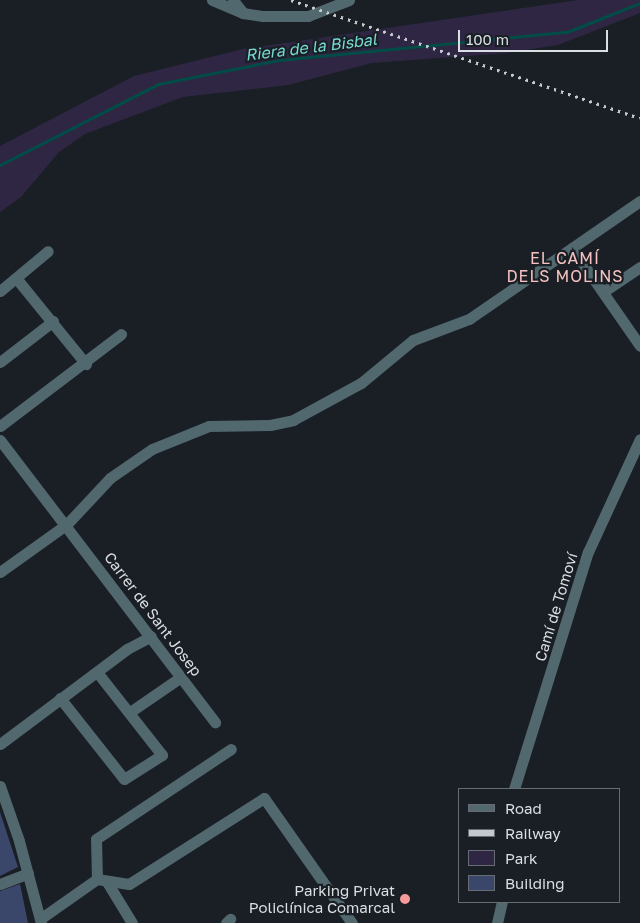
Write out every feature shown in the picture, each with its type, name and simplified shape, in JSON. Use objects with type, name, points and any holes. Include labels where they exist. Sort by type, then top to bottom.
[{"type":"street","points":[[212,0],[243,13],[308,16],[349,0]]},
{"type":"street","points":[[233,0],[243,13]]},
{"type":"street","points":[[0,572],[67,524],[110,478],[152,449],[209,426],[270,425],[293,420],[361,384],[413,340],[470,319],[640,201]]},
{"type":"street","points":[[572,248],[640,346]]},
{"type":"street","points":[[0,291],[48,251]]},
{"type":"street","points":[[603,292],[640,267]]},
{"type":"street","points":[[16,278],[53,321],[86,364]]},
{"type":"street","points":[[0,362],[53,321]]},
{"type":"street","points":[[0,426],[86,364],[121,334]]},
{"type":"street","name":"Camí de Tomoví","points":[[514,788],[588,552],[640,439]]},
{"type":"street","name":"Carrer de Sant Josep","points":[[0,440],[67,524],[215,722]]},
{"type":"street","points":[[0,744],[60,698],[151,636]]},
{"type":"street","points":[[60,698],[124,779],[162,755],[97,672]]},
{"type":"street","points":[[130,712],[181,677]]},
{"type":"street","points":[[132,923],[102,881],[96,839],[232,749]]},
{"type":"street","points":[[0,786],[28,873],[41,921],[102,881],[129,884],[264,798],[352,923]]},
{"type":"street","points":[[0,884],[28,873]]},
{"type":"street","points":[[497,923],[502,903]]},
{"type":"green space","points":[[578,0],[640,0],[640,13],[558,45],[507,53],[372,63],[288,85],[183,97],[85,134],[59,152],[21,197],[0,212],[0,146],[134,76],[243,49]]},
{"type":"building","points":[[0,812],[18,867],[0,876]]},
{"type":"building","points":[[20,884],[28,923],[0,923],[0,891]]},
{"type":"waterway","name":"Riera de la Bisbal","points":[[0,165],[158,84],[279,60],[567,32],[640,3]]},
{"type":"railway","points":[[291,0],[640,118]]},
{"type":"place","name":"Parking Privat Policlínica Comarcal","points":[[405,899]]},
{"type":"district","name":"EL CAMÍ DELS MOLINS","points":[[565,267]]}]
